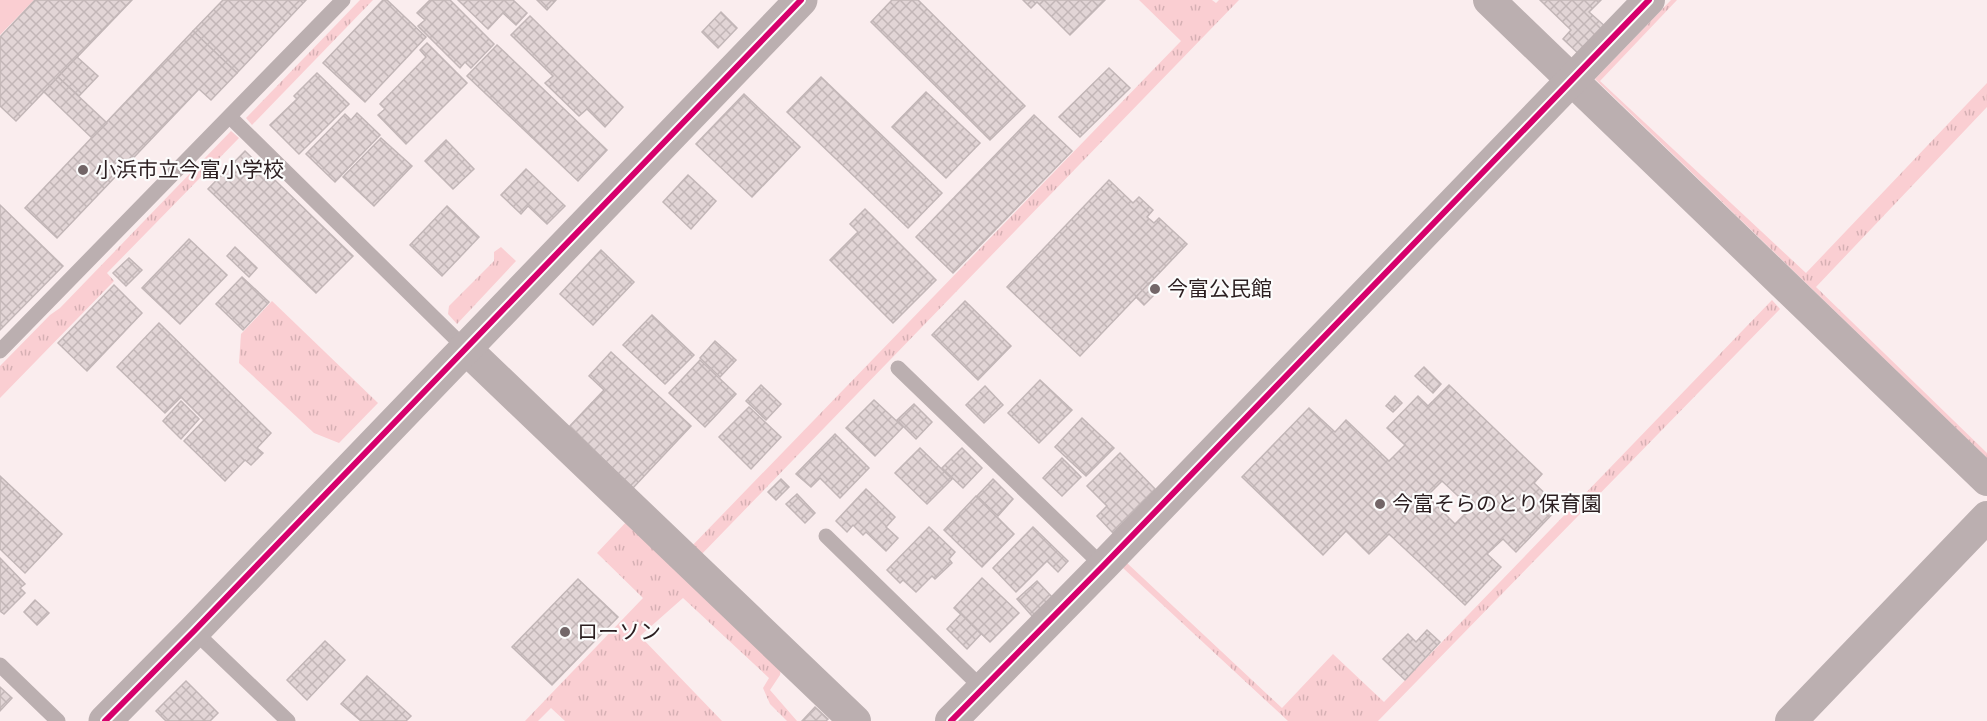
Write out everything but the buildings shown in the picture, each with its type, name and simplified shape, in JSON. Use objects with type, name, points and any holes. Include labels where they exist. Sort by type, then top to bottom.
[{"type":"street","points":[[105,721],[801,0]]},
{"type":"street","points":[[1489,0],[1987,480]]},
{"type":"street","points":[[951,721],[1649,0]]},
{"type":"street","points":[[465,348],[855,721]]},
{"type":"street","points":[[1791,721],[1987,517]]},
{"type":"lane","points":[[0,351],[343,0]]},
{"type":"lane","points":[[230,117],[465,348]]},
{"type":"lane","points":[[898,368],[1103,566]]},
{"type":"lane","points":[[826,536],[982,688]]},
{"type":"lane","points":[[194,631],[288,721]]},
{"type":"lane","points":[[0,665],[58,721]]},
{"type":"green space","points":[[0,0],[34,0],[0,35]]},
{"type":"green space","points":[[360,0],[373,0],[252,125],[246,118]]},
{"type":"green space","points":[[1139,0],[1212,0],[1216,3],[1219,0],[1239,0],[698,558],[689,549],[1181,41]]},
{"type":"green space","points":[[1671,0],[1677,0],[1600,81],[1806,273],[1987,83],[1987,107],[1816,287],[1987,453],[1987,458],[1595,79]]},
{"type":"green space","points":[[231,131],[239,138],[107,273],[114,281],[0,398],[0,366],[50,315],[60,308]]},
{"type":"green space","points":[[501,247],[516,261],[457,324],[448,314],[449,306],[494,261],[494,252]]},
{"type":"green space","points":[[1772,300],[1780,309],[1378,721],[1288,721],[1123,568],[1127,563],[1282,708],[1333,654],[1384,702]]},
{"type":"green space","points":[[272,301],[378,403],[339,443],[314,433],[239,363],[241,334]]},
{"type":"green space","points":[[628,520],[781,669],[780,675],[770,690],[797,721],[787,721],[770,704],[763,688],[769,678],[683,598],[640,636],[722,721],[565,721],[551,708],[538,721],[525,721],[643,598],[597,553]]},
{"type":"cycle path","points":[[105,721],[801,0]]},
{"type":"cycle path","points":[[951,721],[1649,0]]},
{"type":"place","name":"小浜市立今富小学校","points":[[83,170]]},
{"type":"place","name":"今富公民館","points":[[1155,289]]},
{"type":"place","name":"今富そらのとり保育園","points":[[1380,504]]},
{"type":"place","name":"ローソン","points":[[565,632]]}]
